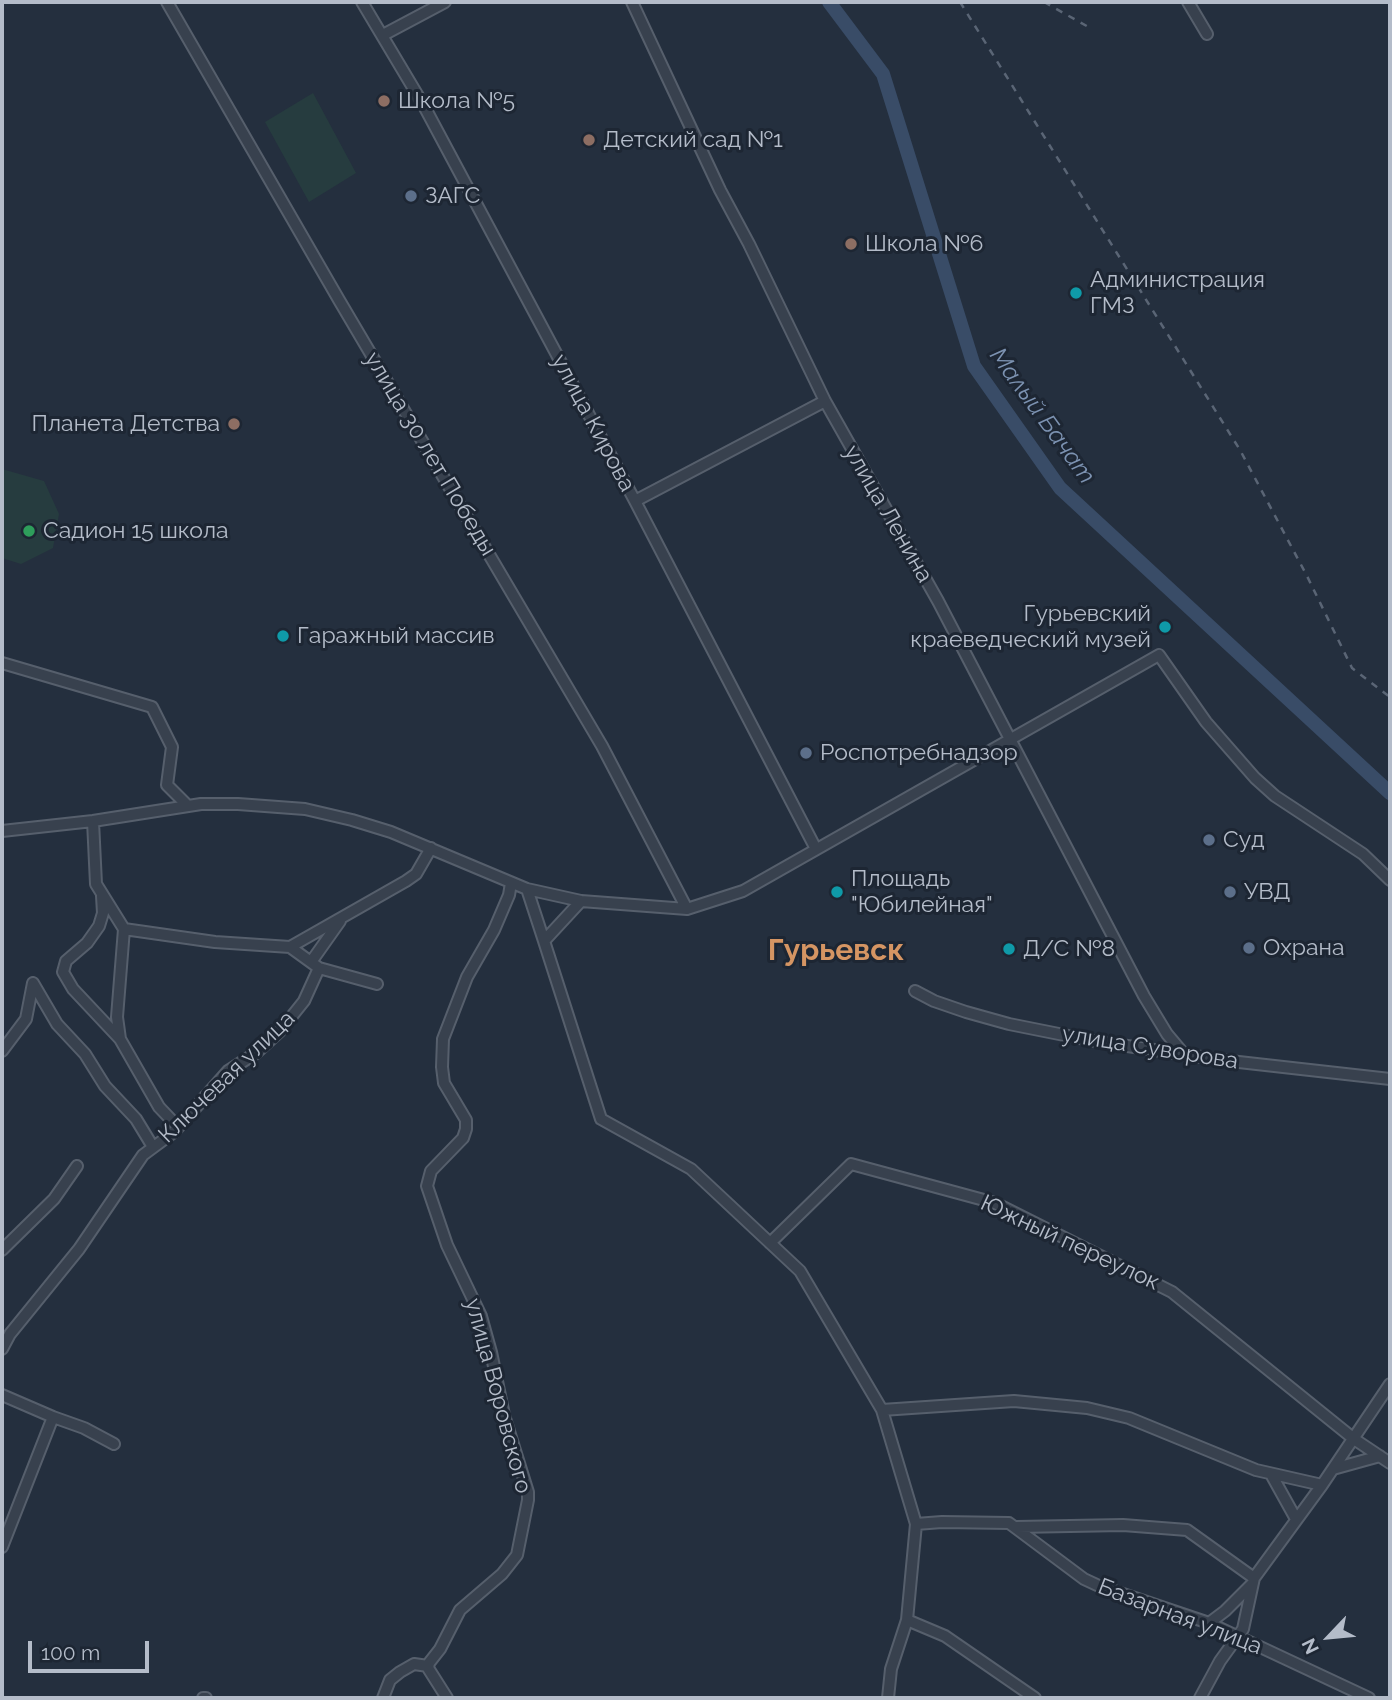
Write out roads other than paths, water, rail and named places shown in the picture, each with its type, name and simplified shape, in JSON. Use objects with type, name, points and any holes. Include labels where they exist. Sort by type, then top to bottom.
[{"type":"street","name":"улица 30 лет Победы","points":[[167,2],[602,746],[687,909]]},
{"type":"street","name":"улица Кирова","points":[[362,2],[424,106],[635,500],[816,849]]},
{"type":"street","points":[[383,35],[445,2]]},
{"type":"street","name":"улица Ленина","points":[[632,2],[720,190],[825,401],[938,601],[1144,996],[1167,1034],[1183,1053]]},
{"type":"street","points":[[1188,2],[1208,34]]},
{"type":"street","points":[[635,500],[825,401]]},
{"type":"street","points":[[2,831],[93,821],[188,806],[239,804],[305,809],[352,820],[431,848],[527,889],[581,901],[687,909],[743,891],[1159,655],[1206,722],[1255,778],[1275,796],[1363,854],[1390,880]]},
{"type":"street","points":[[2,663],[152,707],[172,747],[167,785],[188,806]]},
{"type":"street","points":[[93,821],[95,877],[101,894],[103,913],[99,926],[87,943],[66,961],[64,975],[73,989],[120,1039],[159,1107],[178,1127]]},
{"type":"street","points":[[290,947],[411,878],[431,848]]},
{"type":"street","name":"улица Воровского","points":[[428,1666],[460,1610],[502,1574],[517,1555],[527,1509],[528,1492],[504,1415],[481,1316],[447,1245],[427,1186],[431,1171],[463,1138],[466,1129],[466,1120],[444,1083],[443,1040],[467,976],[504,906],[511,883]]},
{"type":"street","points":[[527,889],[601,1119],[691,1169],[800,1271],[882,1410],[916,1524],[907,1620],[891,1669],[888,1698]]},
{"type":"street","points":[[101,894],[124,929],[117,1017],[120,1039]]},
{"type":"street","points":[[544,941],[581,901]]},
{"type":"street","name":"Ключевая улица","points":[[2,1349],[10,1334],[101,1219],[143,1155],[178,1127],[228,1071],[263,1048],[295,1015],[312,987],[315,965],[342,919]]},
{"type":"street","points":[[124,929],[215,942],[290,947],[315,965],[377,984]]},
{"type":"street","points":[[2,1051],[26,1019],[33,983],[57,1024],[85,1054],[105,1086],[136,1119],[153,1147]]},
{"type":"street","name":"улица Суворова","points":[[915,991],[934,1001],[1009,1024],[1094,1041],[1221,1060],[1390,1079]]},
{"type":"street","name":"Южный переулок","points":[[770,1243],[851,1164],[995,1203],[1172,1292],[1354,1439]]},
{"type":"street","points":[[2,1250],[54,1199],[77,1166]]},
{"type":"street","points":[[1209,1623],[1226,1611],[1253,1581],[1390,1384]]},
{"type":"street","points":[[2,1395],[53,1418],[84,1428],[114,1444]]},
{"type":"street","points":[[882,1410],[1014,1401],[1087,1408],[1129,1418],[1271,1474],[1322,1485]]},
{"type":"street","points":[[2,1546],[53,1418]]},
{"type":"street","points":[[1354,1439],[1390,1463]]},
{"type":"street","points":[[1333,1469],[1380,1456]]},
{"type":"street","points":[[1271,1474],[1296,1519]]},
{"type":"street","points":[[916,1524],[1000,1523],[1017,1527],[1123,1525],[1187,1530],[1253,1581]]},
{"type":"street","name":"Базарная улица","points":[[1017,1527],[1084,1578],[1099,1586],[1209,1623],[1368,1698]]},
{"type":"street","points":[[1200,1698],[1220,1661],[1244,1629],[1253,1581]]},
{"type":"street","points":[[907,1620],[944,1636],[1035,1698]]},
{"type":"street","points":[[383,1698],[390,1680],[414,1664],[428,1666],[447,1698]]},
{"type":"waterway","name":"Малый Бачат","points":[[829,2],[883,74],[974,366],[1060,488],[1390,793]]},
{"type":"railway","points":[[960,2],[1240,450],[1352,668],[1390,697]]},
{"type":"railway","points":[[1044,2],[1092,29]]},
{"type":"place","name":"Школа №5","points":[[384,101]]},
{"type":"place","name":"Детский сад №1","points":[[589,140]]},
{"type":"place","name":"ЗАГС","points":[[411,196]]},
{"type":"place","name":"Школа №6","points":[[851,244]]},
{"type":"place","name":"Администрация ГМЗ","points":[[1076,293]]},
{"type":"place","name":"Планета Детства","points":[[234,424]]},
{"type":"place","name":"Садион 15 школа","points":[[29,531]]},
{"type":"place","name":"Гурьевский краеведческий музей","points":[[1165,627]]},
{"type":"place","name":"Гаражный массив","points":[[283,636]]},
{"type":"place","name":"Роспотребнадзор","points":[[806,753]]},
{"type":"place","name":"Суд","points":[[1209,840]]},
{"type":"place","name":"Площадь \"Юбилейная\"","points":[[837,892]]},
{"type":"place","name":"УВД","points":[[1230,892]]},
{"type":"place","name":"Охрана","points":[[1249,948]]},
{"type":"place","name":"Д/С №8","points":[[1009,949]]},
{"type":"district","name":"Гурьевск","points":[[836,951]]}]
